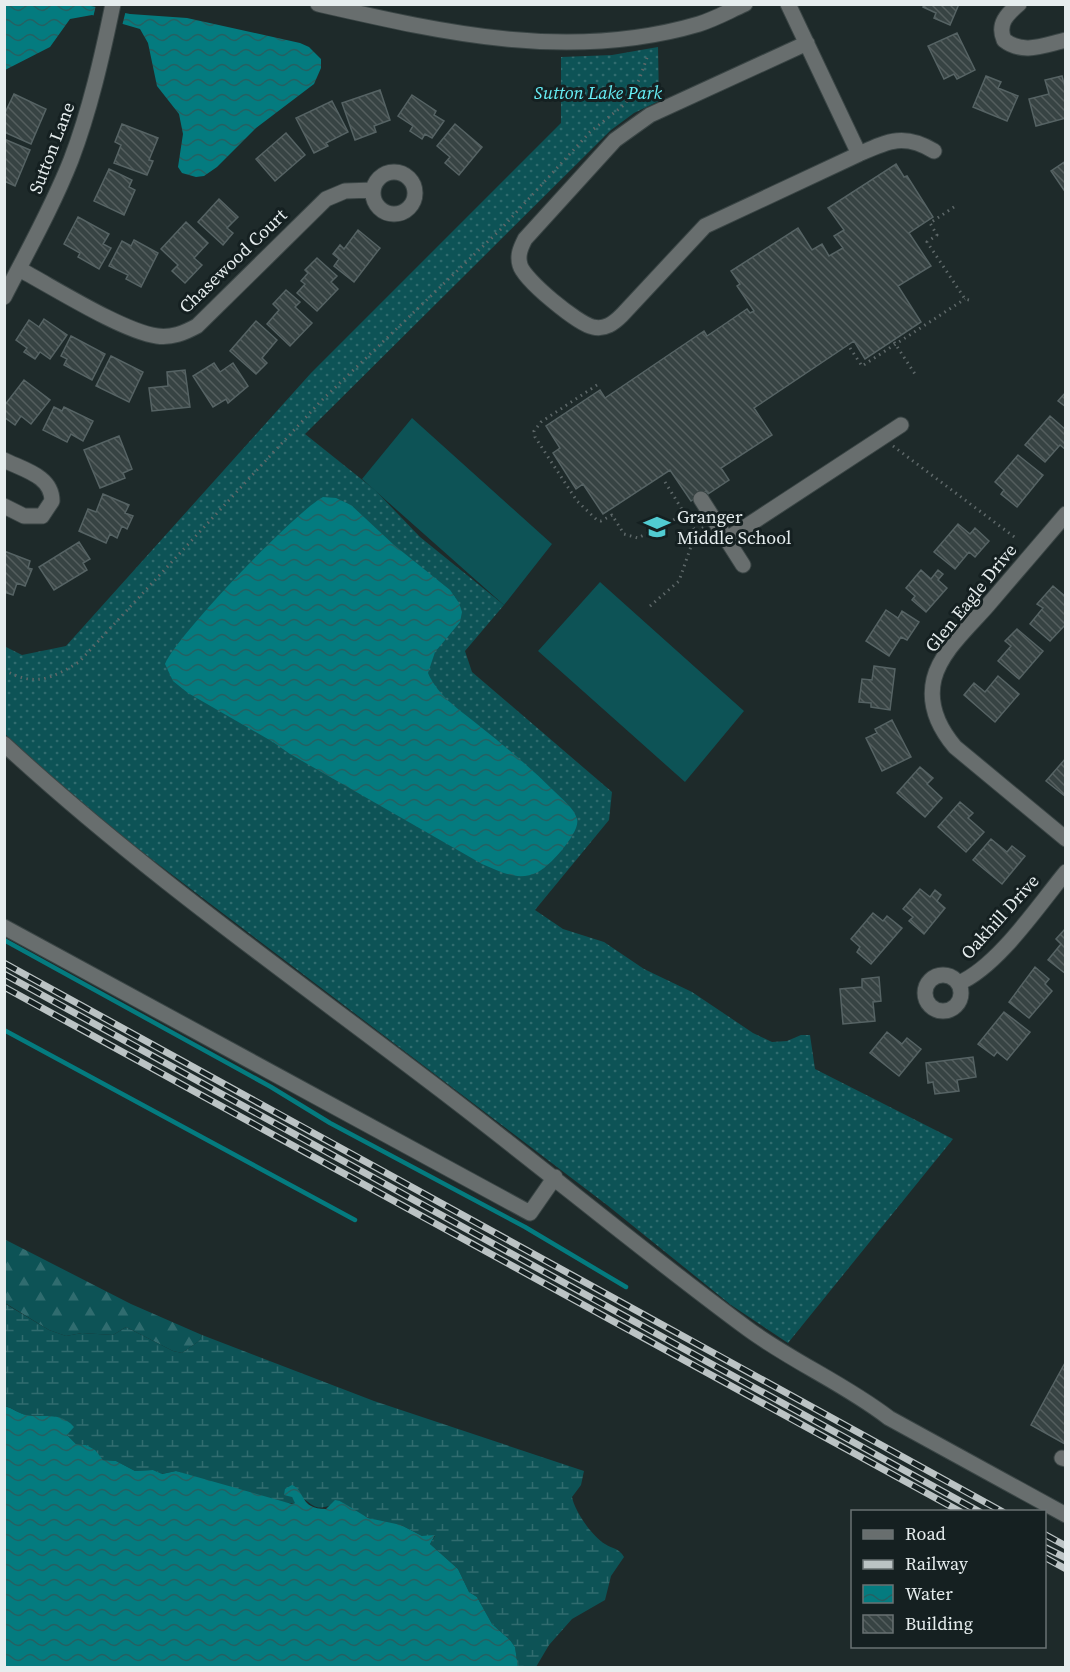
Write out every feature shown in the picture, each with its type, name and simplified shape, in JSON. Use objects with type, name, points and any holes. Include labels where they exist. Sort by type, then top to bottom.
[{"type":"street","name":"Sutton Lane","points":[[4,297],[48,212],[71,161],[93,90],[113,4]]},
{"type":"street","points":[[318,4],[456,34],[546,42],[594,41],[650,35],[707,21],[745,4]]},
{"type":"street","points":[[788,4],[859,154]]},
{"type":"street","points":[[1019,4],[1001,24],[1004,40],[1019,49],[1065,40]]},
{"type":"street","points":[[807,43],[650,115],[627,129],[525,239],[518,258],[523,272],[575,319],[594,328],[608,326],[622,315],[705,226],[890,140],[911,141],[934,151]]},
{"type":"street","name":"Chasewood Court","points":[[18,269],[130,328],[150,334],[171,336],[197,326],[326,199],[345,191],[373,190]]},
{"type":"street","points":[[727,539],[902,425]]},
{"type":"street","points":[[4,460],[49,484],[52,501],[49,510],[42,516],[34,518],[4,506]]},
{"type":"street","points":[[701,499],[743,565]]},
{"type":"street","name":"Glen Eagle Drive","points":[[1065,514],[949,650],[934,678],[933,693],[938,720],[944,733],[955,747],[1065,839]]},
{"type":"street","points":[[4,744],[98,827],[768,1342],[812,1371],[865,1400],[889,1418],[1065,1515]]},
{"type":"street","name":"Oakhill Drive","points":[[959,983],[970,978],[992,960],[1065,872]]},
{"type":"street","points":[[4,927],[531,1213],[555,1177]]},
{"type":"path","points":[[4,670],[34,681],[54,677],[79,662],[321,401],[501,229],[590,132],[625,104],[639,80],[648,55]]},
{"type":"path","points":[[850,348],[862,366],[895,343],[967,300],[927,242],[937,235],[930,223],[954,207]]},
{"type":"path","points":[[895,343],[915,374]]},
{"type":"path","points":[[597,385],[542,422],[534,431],[535,437],[577,501],[597,520],[601,521],[612,515],[624,534],[638,538],[685,514]]},
{"type":"path","points":[[890,442],[1017,539]]},
{"type":"path","points":[[665,482],[696,532]]},
{"type":"path","points":[[650,606],[679,581],[696,532],[706,526]]},
{"type":"green space","name":"Sutton Lake Park","points":[[658,47],[659,101],[634,113],[611,130],[305,434],[375,490],[420,537],[504,605],[465,651],[472,672],[612,792],[609,820],[535,910],[563,929],[604,942],[644,969],[692,992],[753,1033],[772,1042],[810,1035],[815,1069],[953,1139],[788,1343],[731,1305],[607,1205],[83,807],[5,734],[4,646],[22,655],[66,646],[311,373],[561,123],[561,57],[612,55]]},
{"type":"green space","points":[[412,418],[552,544],[504,605],[362,479]]},
{"type":"green space","points":[[600,582],[744,711],[685,782],[538,651]]},
{"type":"green space","points":[[4,1239],[131,1304],[202,1335],[199,1341],[182,1353],[173,1351],[126,1327],[113,1335],[82,1333],[66,1336],[49,1330],[5,1303]]},
{"type":"green space","points":[[4,1303],[49,1330],[66,1336],[82,1333],[113,1335],[126,1327],[173,1351],[182,1353],[199,1341],[202,1335],[374,1401],[584,1471],[581,1485],[572,1497],[577,1510],[595,1535],[605,1544],[618,1550],[624,1557],[611,1576],[605,1600],[572,1619],[549,1645],[536,1667],[518,1667],[515,1647],[510,1640],[492,1624],[477,1597],[469,1592],[458,1569],[430,1544],[435,1536],[422,1536],[401,1525],[386,1524],[358,1514],[340,1501],[329,1506],[316,1507],[305,1500],[292,1497],[296,1503],[288,1503],[238,1491],[176,1471],[161,1474],[153,1470],[135,1471],[116,1461],[103,1460],[86,1445],[76,1444],[67,1435],[73,1427],[63,1419],[24,1414],[5,1406]]},
{"type":"water","points":[[5,4],[86,5],[130,14],[187,18],[300,43],[309,47],[321,59],[321,68],[314,84],[256,128],[217,167],[204,176],[196,177],[182,173],[178,167],[183,134],[179,114],[157,86],[148,43],[140,29],[92,15],[70,19],[50,47],[5,70]]},
{"type":"water","points":[[323,497],[336,498],[351,505],[394,545],[450,590],[459,603],[462,612],[460,622],[435,652],[428,673],[432,682],[452,704],[546,783],[571,807],[577,819],[577,825],[569,840],[538,872],[517,876],[482,864],[290,754],[188,693],[173,681],[165,664],[191,628],[238,575],[288,525]]},
{"type":"water","points":[[4,1406],[33,1416],[52,1416],[64,1419],[74,1427],[67,1435],[76,1444],[86,1445],[95,1450],[103,1460],[116,1461],[135,1471],[153,1470],[162,1474],[176,1471],[292,1504],[295,1503],[292,1497],[284,1495],[285,1489],[292,1485],[311,1506],[326,1509],[335,1500],[340,1501],[368,1518],[401,1525],[422,1536],[435,1535],[430,1544],[458,1569],[469,1592],[477,1597],[492,1624],[510,1640],[515,1647],[518,1667],[5,1667]]},
{"type":"pier","points":[[96,5],[126,10],[122,26],[93,18]]},
{"type":"building","points":[[924,4],[959,4],[950,25],[934,18],[936,13],[923,7]]},
{"type":"building","points":[[957,33],[975,70],[957,79],[954,74],[944,79],[928,46]]},
{"type":"building","points":[[986,76],[1001,82],[998,88],[1018,96],[1007,121],[973,107]]},
{"type":"building","points":[[1062,76],[1066,91],[1066,118],[1036,126],[1029,99],[1049,94],[1045,80]]},
{"type":"building","points":[[380,90],[390,120],[374,126],[376,132],[355,140],[342,103]]},
{"type":"building","points":[[14,94],[46,109],[31,144],[4,132],[4,115]]},
{"type":"building","points":[[412,95],[436,111],[434,115],[444,121],[432,138],[425,134],[422,139],[410,131],[413,126],[398,116]]},
{"type":"building","points":[[332,101],[348,132],[326,143],[328,146],[314,153],[296,118]]},
{"type":"building","points":[[122,124],[158,138],[149,160],[153,161],[147,175],[114,163],[121,145],[115,142]]},
{"type":"building","points":[[455,124],[482,147],[459,175],[445,163],[450,157],[437,146]]},
{"type":"building","points":[[286,133],[305,155],[275,181],[256,159]]},
{"type":"building","points":[[4,139],[30,150],[15,186],[4,181]]},
{"type":"building","points":[[1066,161],[1066,193],[1051,171]]},
{"type":"building","points":[[896,164],[904,177],[907,176],[933,217],[909,233],[931,266],[898,286],[921,322],[865,359],[854,341],[754,408],[772,435],[721,468],[729,480],[708,494],[706,491],[691,501],[670,470],[603,514],[583,484],[576,489],[553,453],[560,448],[546,426],[600,390],[605,398],[704,331],[707,336],[747,309],[750,313],[754,311],[737,286],[740,284],[731,271],[798,228],[812,250],[822,244],[829,256],[843,248],[834,236],[844,230],[828,208]]},
{"type":"building","points":[[109,169],[132,180],[129,187],[135,190],[124,215],[94,201]]},
{"type":"building","points":[[219,199],[238,217],[227,228],[233,233],[223,245],[198,222]]},
{"type":"building","points":[[78,217],[109,234],[103,244],[111,248],[99,269],[78,257],[80,253],[64,244]]},
{"type":"building","points":[[186,222],[208,243],[194,258],[202,265],[185,283],[172,271],[178,265],[161,249]]},
{"type":"building","points":[[358,230],[380,248],[354,282],[334,266],[339,259],[333,254],[340,245],[344,249]]},
{"type":"building","points":[[134,240],[158,253],[141,287],[126,279],[128,275],[109,266],[122,241],[131,246]]},
{"type":"building","points":[[317,258],[337,276],[331,282],[338,289],[317,311],[297,293],[305,284],[301,281],[308,273],[305,270]]},
{"type":"building","points":[[286,290],[300,302],[295,307],[312,323],[290,346],[267,324],[279,310],[273,304]]},
{"type":"building","points":[[44,319],[67,335],[50,359],[40,352],[35,359],[24,352],[27,348],[16,340],[29,320],[39,327]]},
{"type":"building","points":[[256,321],[277,340],[262,358],[267,363],[256,374],[230,351]]},
{"type":"building","points":[[71,336],[105,354],[92,380],[64,365],[67,359],[61,356]]},
{"type":"building","points":[[111,356],[143,372],[129,402],[96,386]]},
{"type":"building","points":[[214,363],[220,372],[233,363],[248,386],[228,403],[226,399],[213,407],[193,376]]},
{"type":"building","points":[[185,370],[190,407],[152,411],[149,388],[168,386],[167,372]]},
{"type":"building","points":[[24,380],[50,400],[31,424],[21,416],[15,425],[4,417],[4,406]]},
{"type":"building","points":[[1066,392],[1066,407],[1058,401]]},
{"type":"building","points":[[54,407],[62,411],[64,407],[93,421],[83,441],[71,434],[67,442],[43,430]]},
{"type":"building","points":[[1050,416],[1066,430],[1066,450],[1060,445],[1045,462],[1025,445]]},
{"type":"building","points":[[119,436],[132,469],[123,473],[125,478],[100,488],[84,450]]},
{"type":"building","points":[[1018,455],[1043,475],[1017,507],[1001,494],[1004,490],[995,482]]},
{"type":"building","points":[[103,494],[129,505],[125,513],[133,516],[127,529],[122,526],[117,538],[110,534],[106,543],[79,531],[88,509],[96,512]]},
{"type":"building","points":[[958,524],[970,534],[975,528],[989,541],[975,557],[969,552],[955,569],[934,552]]},
{"type":"building","points":[[79,542],[90,559],[83,563],[87,570],[54,590],[39,567]]},
{"type":"building","points":[[4,551],[30,561],[28,568],[32,569],[25,586],[17,583],[13,595],[4,592]]},
{"type":"building","points":[[921,570],[931,579],[938,570],[943,574],[938,580],[947,588],[926,612],[912,600],[915,596],[906,588]]},
{"type":"building","points":[[1053,586],[1066,597],[1066,624],[1050,641],[1030,624],[1043,608],[1037,604]]},
{"type":"building","points":[[886,610],[898,618],[902,611],[919,622],[907,640],[901,637],[889,656],[866,641]]},
{"type":"building","points":[[1017,629],[1043,651],[1019,679],[998,661],[1011,646],[1005,641]]},
{"type":"building","points":[[874,666],[895,669],[890,710],[871,707],[871,703],[859,702],[862,679],[872,680]]},
{"type":"building","points":[[998,676],[1019,694],[995,722],[964,695],[974,683],[985,692]]},
{"type":"building","points":[[892,720],[911,757],[882,771],[866,738],[877,733],[875,729]]},
{"type":"building","points":[[1066,758],[1066,797],[1046,781]]},
{"type":"building","points":[[920,767],[933,778],[927,784],[942,798],[925,817],[897,793]]},
{"type":"building","points":[[960,802],[973,813],[968,818],[984,832],[966,852],[938,827]]},
{"type":"building","points":[[991,839],[1007,852],[1012,846],[1025,856],[1002,884],[973,860]]},
{"type":"building","points":[[920,889],[930,897],[935,890],[941,895],[937,901],[945,908],[924,934],[909,921],[913,917],[903,909]]},
{"type":"building","points":[[873,913],[883,921],[887,916],[902,928],[871,964],[857,952],[860,947],[851,939]]},
{"type":"building","points":[[1066,928],[1066,974],[1048,960],[1061,944],[1056,939]]},
{"type":"building","points":[[1035,967],[1049,979],[1045,984],[1052,991],[1029,1018],[1009,1002]]},
{"type":"building","points":[[879,977],[881,1001],[873,1002],[875,1021],[843,1024],[840,989],[862,987],[862,979]]},
{"type":"building","points":[[1004,1012],[1030,1032],[1007,1060],[997,1052],[994,1056],[978,1044]]},
{"type":"building","points":[[887,1032],[902,1044],[907,1038],[921,1049],[899,1076],[870,1053]]},
{"type":"building","points":[[973,1057],[976,1077],[957,1080],[959,1091],[935,1094],[933,1082],[928,1083],[926,1063]]},
{"type":"building","points":[[1066,1361],[1066,1443],[1065,1444],[1031,1425]]},
{"type":"waterway","points":[[4,940],[271,1087],[330,1123],[525,1227],[626,1287]]},
{"type":"waterway","points":[[4,1030],[355,1220]]},
{"type":"railway","points":[[4,963],[999,1510]]},
{"type":"railway","points":[[4,974],[976,1510]]},
{"type":"railway","points":[[4,987],[957,1510]]},
{"type":"railway","points":[[1046,1535],[1066,1546]]},
{"type":"railway","points":[[1046,1548],[1066,1558]]},
{"type":"railway","points":[[1046,1558],[1066,1569]]},
{"type":"place","name":"Granger Middle School","points":[[657,527]]}]
